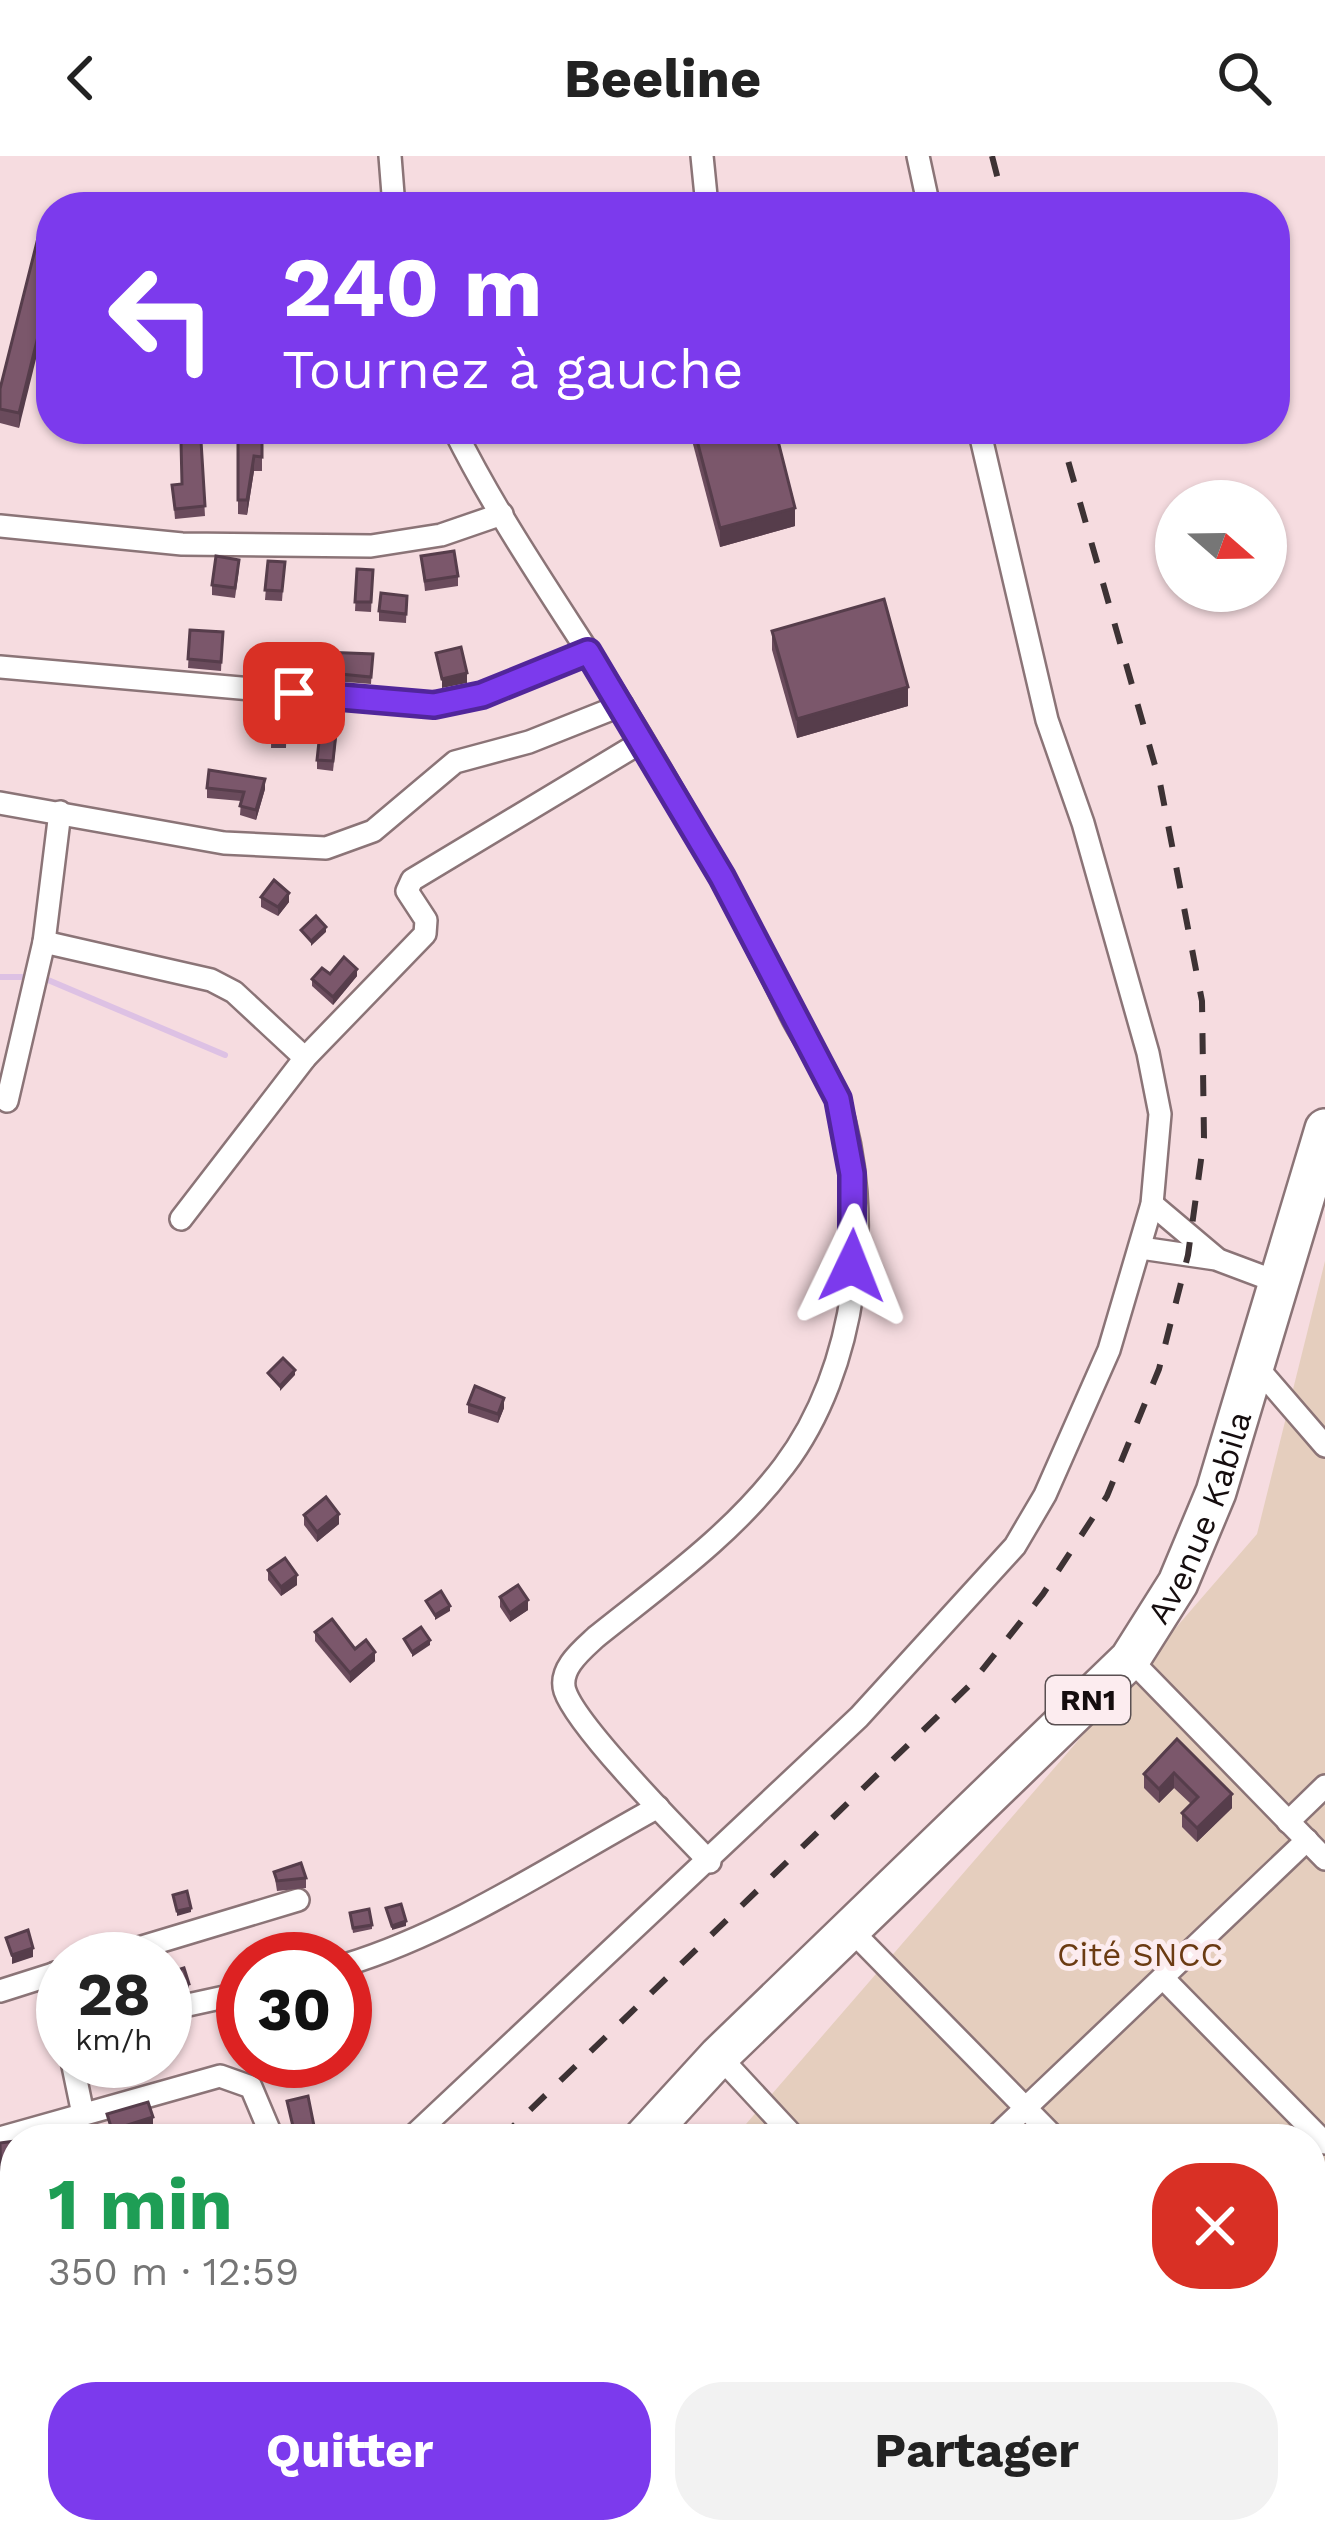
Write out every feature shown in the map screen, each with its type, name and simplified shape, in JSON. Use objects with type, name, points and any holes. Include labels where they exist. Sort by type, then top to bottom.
[{"type":"highway","name":"Avenue Kabila","points":[[657,2124],[719,2056],[1130,1659],[1186,1564],[1216,1492],[1325,1130]]},
{"type":"street","points":[[390,156],[393,192]]},
{"type":"street","points":[[702,156],[706,192]]},
{"type":"street","points":[[918,156],[926,192]]},
{"type":"street","points":[[462,444],[644,741],[830,1078],[850,1145],[855,1203],[844,1333],[824,1399],[785,1465],[692,1562],[585,1647],[565,1676],[565,1690],[575,1707],[710,1862]]},
{"type":"street","points":[[426,2124],[859,1717],[1015,1546],[1046,1495],[1093,1390],[1141,1248],[1152,1204],[1160,1114],[1148,1053],[1083,823],[1047,720],[983,444]]},
{"type":"street","points":[[0,526],[182,544],[371,546],[441,535],[502,514]]},
{"type":"street","points":[[0,668],[434,705],[482,695],[588,652]]},
{"type":"street","points":[[0,802],[224,843],[326,848],[373,831],[455,762],[529,742],[622,705]]},
{"type":"street","points":[[181,1219],[305,1058],[425,934],[426,920],[407,891],[412,880],[644,741]]},
{"type":"street","points":[[7,1101],[44,941],[60,812]]},
{"type":"street","points":[[44,941],[211,980],[234,992],[305,1058]]},
{"type":"street","points":[[1152,1204],[1216,1258]]},
{"type":"street","points":[[1141,1248],[1216,1258],[1280,1283]]},
{"type":"street","points":[[1255,1365],[1322,1437]]},
{"type":"street","points":[[1130,1659],[1325,1859]]},
{"type":"street","points":[[1288,1822],[1325,1786]]},
{"type":"street","points":[[372,1953],[512,1889],[658,1807]]},
{"type":"street","points":[[1008,2124],[1306,1840]]},
{"type":"street","points":[[192,1932],[298,1900]]},
{"type":"street","points":[[850,1929],[1041,2124]]},
{"type":"street","points":[[1164,1978],[1306,2124]]},
{"type":"street","points":[[0,1991],[36,1979]]},
{"type":"street","points":[[719,2056],[782,2124]]},
{"type":"street","points":[[48,2124],[186,2084],[233,2077],[260,2099],[268,2124]]},
{"type":"street","points":[[78,2088],[83,2114]]},
{"type":"green space","name":"Cité SNCC","points":[[1325,1261],[1325,2124],[746,2124],[1257,1534]]},
{"type":"building","points":[[36,246],[36,344],[19,413],[0,409],[0,389]]},
{"type":"building","points":[[181,444],[201,444],[205,506],[175,509],[172,485],[182,484]]},
{"type":"building","points":[[238,444],[262,444],[262,457],[254,456],[247,500],[238,500]]},
{"type":"building","points":[[698,444],[779,444],[795,508],[720,528]]},
{"type":"building","points":[[454,551],[458,576],[425,581],[421,556]]},
{"type":"building","points":[[216,556],[239,560],[235,588],[212,585]]},
{"type":"building","points":[[268,561],[285,562],[282,591],[265,590]]},
{"type":"building","points":[[357,569],[373,570],[371,602],[355,602]]},
{"type":"building","points":[[381,593],[407,596],[406,614],[379,611]]},
{"type":"building","points":[[884,599],[908,687],[797,719],[772,631]]},
{"type":"building","points":[[190,630],[223,632],[221,662],[188,659]]},
{"type":"building","points":[[461,647],[467,673],[442,679],[436,653]]},
{"type":"building","points":[[323,652],[373,654],[371,677],[320,672]]},
{"type":"building","points":[[272,703],[287,704],[286,738],[271,738]]},
{"type":"building","points":[[296,703],[316,705],[314,720],[294,718]]},
{"type":"building","points":[[321,723],[337,724],[333,761],[317,760]]},
{"type":"building","points":[[209,770],[265,779],[256,810],[240,806],[244,792],[207,788]]},
{"type":"building","points":[[274,880],[289,893],[278,907],[261,897]]},
{"type":"building","points":[[316,916],[326,927],[311,941],[301,930]]},
{"type":"building","points":[[344,957],[357,969],[333,997],[312,979],[322,968],[330,974]]},
{"type":"building","points":[[283,1358],[295,1370],[280,1386],[268,1373]]},
{"type":"building","points":[[475,1386],[504,1398],[498,1414],[468,1404]]},
{"type":"building","points":[[326,1497],[339,1514],[317,1532],[304,1515]]},
{"type":"building","points":[[285,1558],[297,1575],[281,1587],[268,1570]]},
{"type":"building","points":[[518,1585],[528,1600],[510,1613],[500,1597]]},
{"type":"building","points":[[441,1591],[450,1606],[435,1615],[426,1601]]},
{"type":"building","points":[[332,1619],[355,1649],[366,1640],[375,1652],[350,1673],[315,1632]]},
{"type":"building","points":[[421,1627],[430,1640],[412,1652],[404,1639]]},
{"type":"building","points":[[1177,1739],[1232,1794],[1197,1828],[1182,1813],[1198,1797],[1174,1773],[1159,1789],[1144,1774]]},
{"type":"building","points":[[301,1863],[306,1878],[277,1881],[274,1872]]},
{"type":"building","points":[[187,1891],[191,1908],[177,1911],[173,1895]]},
{"type":"building","points":[[401,1904],[406,1921],[392,1926],[386,1908]]},
{"type":"building","points":[[369,1909],[372,1925],[353,1928],[350,1913]]},
{"type":"building","points":[[28,1930],[33,1948],[12,1955],[6,1938]]},
{"type":"building","points":[[308,2096],[314,2124],[292,2124],[287,2101]]},
{"type":"building","points":[[148,2102],[153,2117],[110,2124],[107,2114]]},
{"type":"waterway","points":[[0,977],[28,977]]},
{"type":"waterway","points":[[41,977],[225,1055]]},
{"type":"railway","points":[[992,156],[1001,192]]},
{"type":"railway","points":[[516,2124],[970,1685],[1043,1594],[1107,1496],[1159,1369],[1188,1255],[1204,1138],[1202,1001],[1160,783],[1063,444]]},
{"type":"route","points":[[294,693],[434,705],[482,695],[588,652],[722,877],[765,954],[790,1014],[830,1078],[850,1145],[855,1203],[852,1266]]}]
